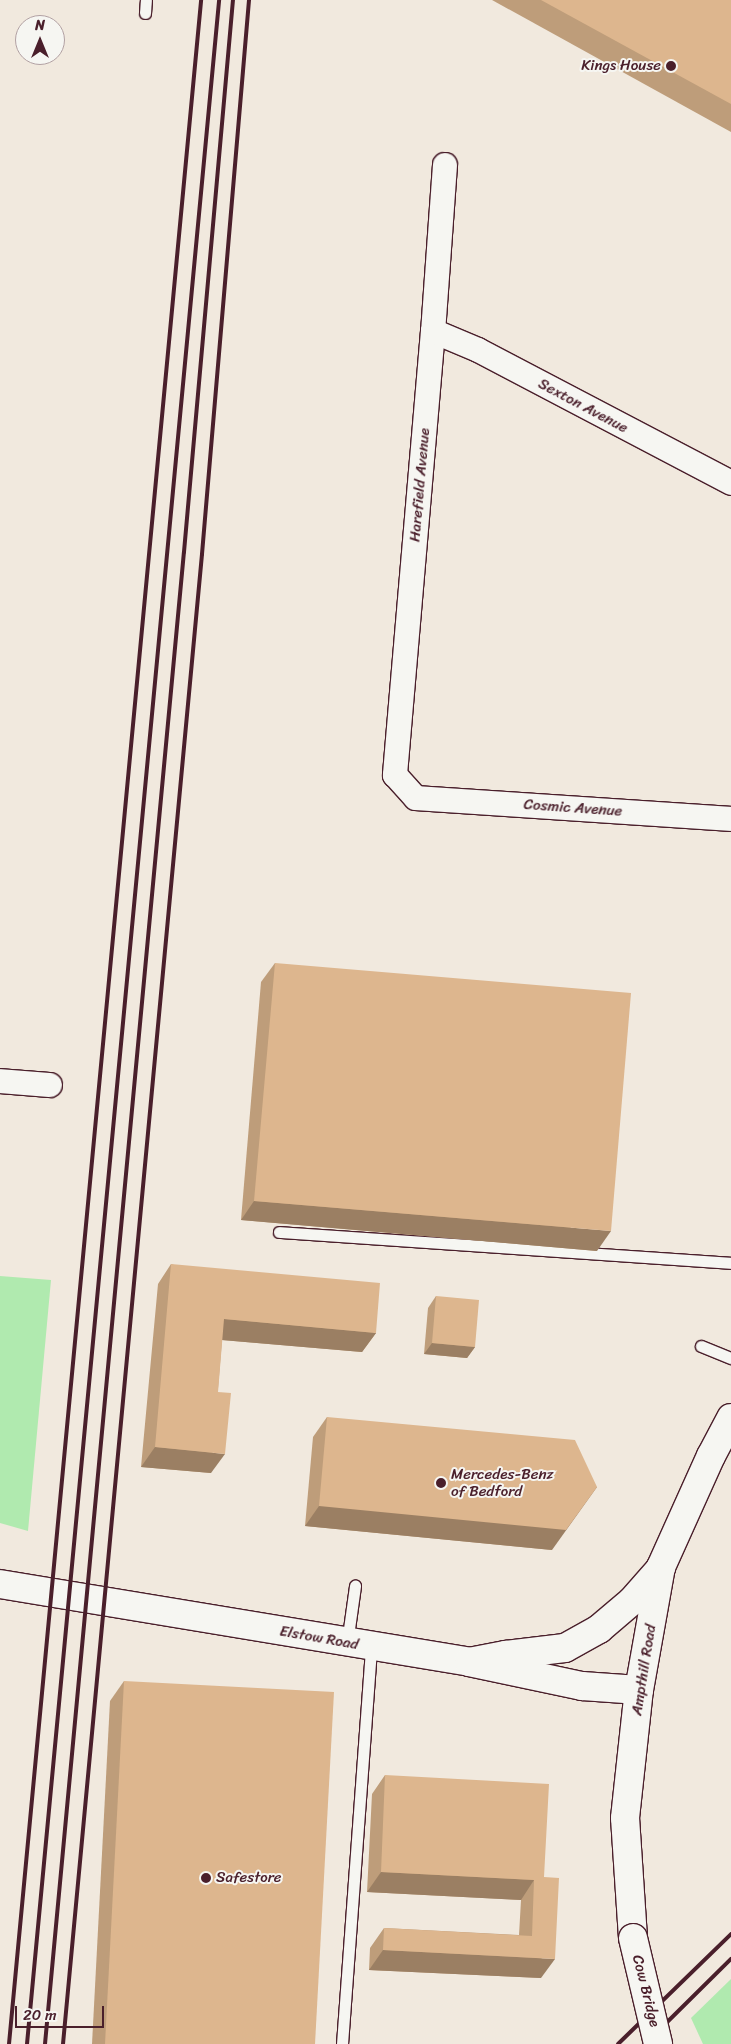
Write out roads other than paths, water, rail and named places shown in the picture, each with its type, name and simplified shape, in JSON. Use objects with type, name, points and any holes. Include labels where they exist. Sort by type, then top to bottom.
[{"type":"main road","name":"Ampthill Road","points":[[633,1938],[626,1818],[639,1690],[661,1568],[711,1456],[731,1418]]},
{"type":"main road","points":[[469,1662],[506,1655],[565,1648],[599,1630],[632,1601],[661,1568]]},
{"type":"main road","name":"Elstow Road","points":[[0,1584],[469,1662],[582,1686],[639,1690]]},
{"type":"main road","name":"Cow Bridge","points":[[633,1938],[658,2044]]},
{"type":"street","name":"Harefield Avenue","points":[[416,798],[395,775],[433,331],[445,165]]},
{"type":"street","name":"Sexton Avenue","points":[[433,331],[478,350],[731,484]]},
{"type":"street","name":"Cosmic Avenue","points":[[416,798],[731,819]]},
{"type":"street","points":[[0,1081],[50,1085]]},
{"type":"lane","points":[[145,13],[146,0]]},
{"type":"lane","points":[[279,1232],[731,1263]]},
{"type":"lane","points":[[701,1346],[731,1358]]},
{"type":"lane","points":[[342,2044],[359,1645],[355,1586]]},
{"type":"railway","points":[[9,2044],[201,0]]},
{"type":"railway","points":[[27,2044],[219,0]]},
{"type":"railway","points":[[45,2044],[184,552],[233,0]]},
{"type":"railway","points":[[63,2044],[202,554],[249,0]]},
{"type":"railway","points":[[618,2044],[731,1934]]},
{"type":"railway","points":[[645,2044],[731,1959]]},
{"type":"place","name":"Kings House","points":[[671,66]]},
{"type":"place","name":"Mercedes-Benz of Bedford","points":[[441,1483]]},
{"type":"place","name":"Safestore","points":[[206,1878]]}]
